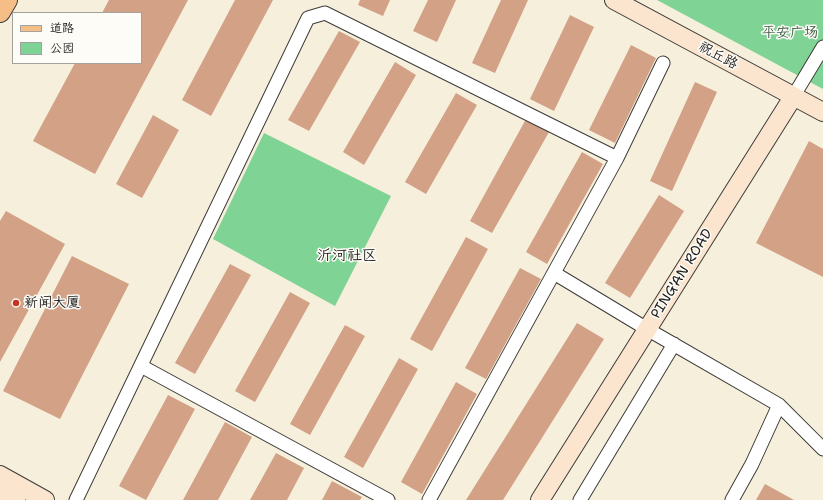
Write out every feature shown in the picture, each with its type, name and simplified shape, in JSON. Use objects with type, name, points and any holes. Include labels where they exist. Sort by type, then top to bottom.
[{"type":"main road","points":[[0,12],[7,0]]},
{"type":"main road","name":"祝丘路","points":[[614,0],[823,112]]},
{"type":"main road","name":"PING'AN ROAD","points":[[540,500],[793,96]]},
{"type":"main road","points":[[0,475],[45,500]]},
{"type":"main road","points":[[0,491],[16,500]]},
{"type":"street","points":[[76,500],[308,18],[325,13],[617,158]]},
{"type":"street","name":"PING'AN ROAD","points":[[793,96],[823,47]]},
{"type":"street","points":[[429,500],[617,158],[663,63]]},
{"type":"street","points":[[554,273],[647,329],[779,405],[823,449]]},
{"type":"street","points":[[580,500],[674,344]]},
{"type":"street","points":[[141,366],[388,500]]},
{"type":"street","points":[[732,500],[752,464],[779,405]]},
{"type":"green space","name":"平安广场","points":[[657,0],[823,0],[823,89]]},
{"type":"green space","points":[[264,133],[391,196],[335,306],[213,239]]},
{"type":"building","points":[[109,0],[188,0],[95,174],[33,141],[74,64],[142,64],[142,12],[103,12]]},
{"type":"building","points":[[235,0],[273,0],[211,116],[182,100]]},
{"type":"building","points":[[360,0],[390,0],[383,16],[358,5]]},
{"type":"building","points":[[428,0],[456,0],[437,42],[413,31]]},
{"type":"building","points":[[501,0],[528,0],[495,73],[472,63]]},
{"type":"building","points":[[570,15],[594,27],[554,111],[530,99]]},
{"type":"building","points":[[339,31],[360,42],[309,131],[288,120]]},
{"type":"building","points":[[631,45],[656,58],[615,143],[589,130]]},
{"type":"building","points":[[395,62],[416,75],[364,165],[343,152]]},
{"type":"building","points":[[695,82],[717,92],[672,191],[650,181]]},
{"type":"building","points":[[456,93],[477,105],[426,194],[405,182]]},
{"type":"building","points":[[153,115],[179,130],[142,198],[116,184]]},
{"type":"building","points":[[526,119],[549,132],[492,233],[470,221]]},
{"type":"building","points":[[809,141],[823,149],[823,277],[756,243]]},
{"type":"building","points":[[582,152],[603,164],[547,264],[526,252]]},
{"type":"building","points":[[659,195],[684,211],[630,298],[605,283]]},
{"type":"building","name":"新闻大厦","points":[[6,211],[65,244],[0,362],[0,221]]},
{"type":"building","points":[[466,237],[488,249],[432,351],[410,339]]},
{"type":"building","points":[[72,256],[129,284],[60,419],[3,391]]},
{"type":"building","points":[[230,264],[251,275],[195,374],[175,363]]},
{"type":"building","points":[[520,268],[541,279],[486,379],[465,368]]},
{"type":"building","points":[[290,292],[310,303],[255,402],[235,391]]},
{"type":"building","points":[[577,323],[604,339],[503,500],[466,500]]},
{"type":"building","points":[[345,325],[365,336],[310,435],[290,424]]},
{"type":"building","points":[[399,358],[418,369],[363,468],[344,457]]},
{"type":"building","points":[[456,382],[477,394],[422,494],[401,482]]},
{"type":"building","points":[[168,395],[195,409],[146,500],[119,486]]},
{"type":"building","points":[[225,422],[252,437],[218,500],[183,500]]},
{"type":"building","points":[[276,453],[304,468],[287,500],[250,500]]},
{"type":"building","points":[[332,481],[362,497],[360,500],[322,500]]},
{"type":"building","points":[[765,484],[794,500],[756,500]]},
{"type":"place","name":"新闻大厦","points":[[16,303]]},
{"type":"district","name":"沂河社区","points":[[347,256]]}]
